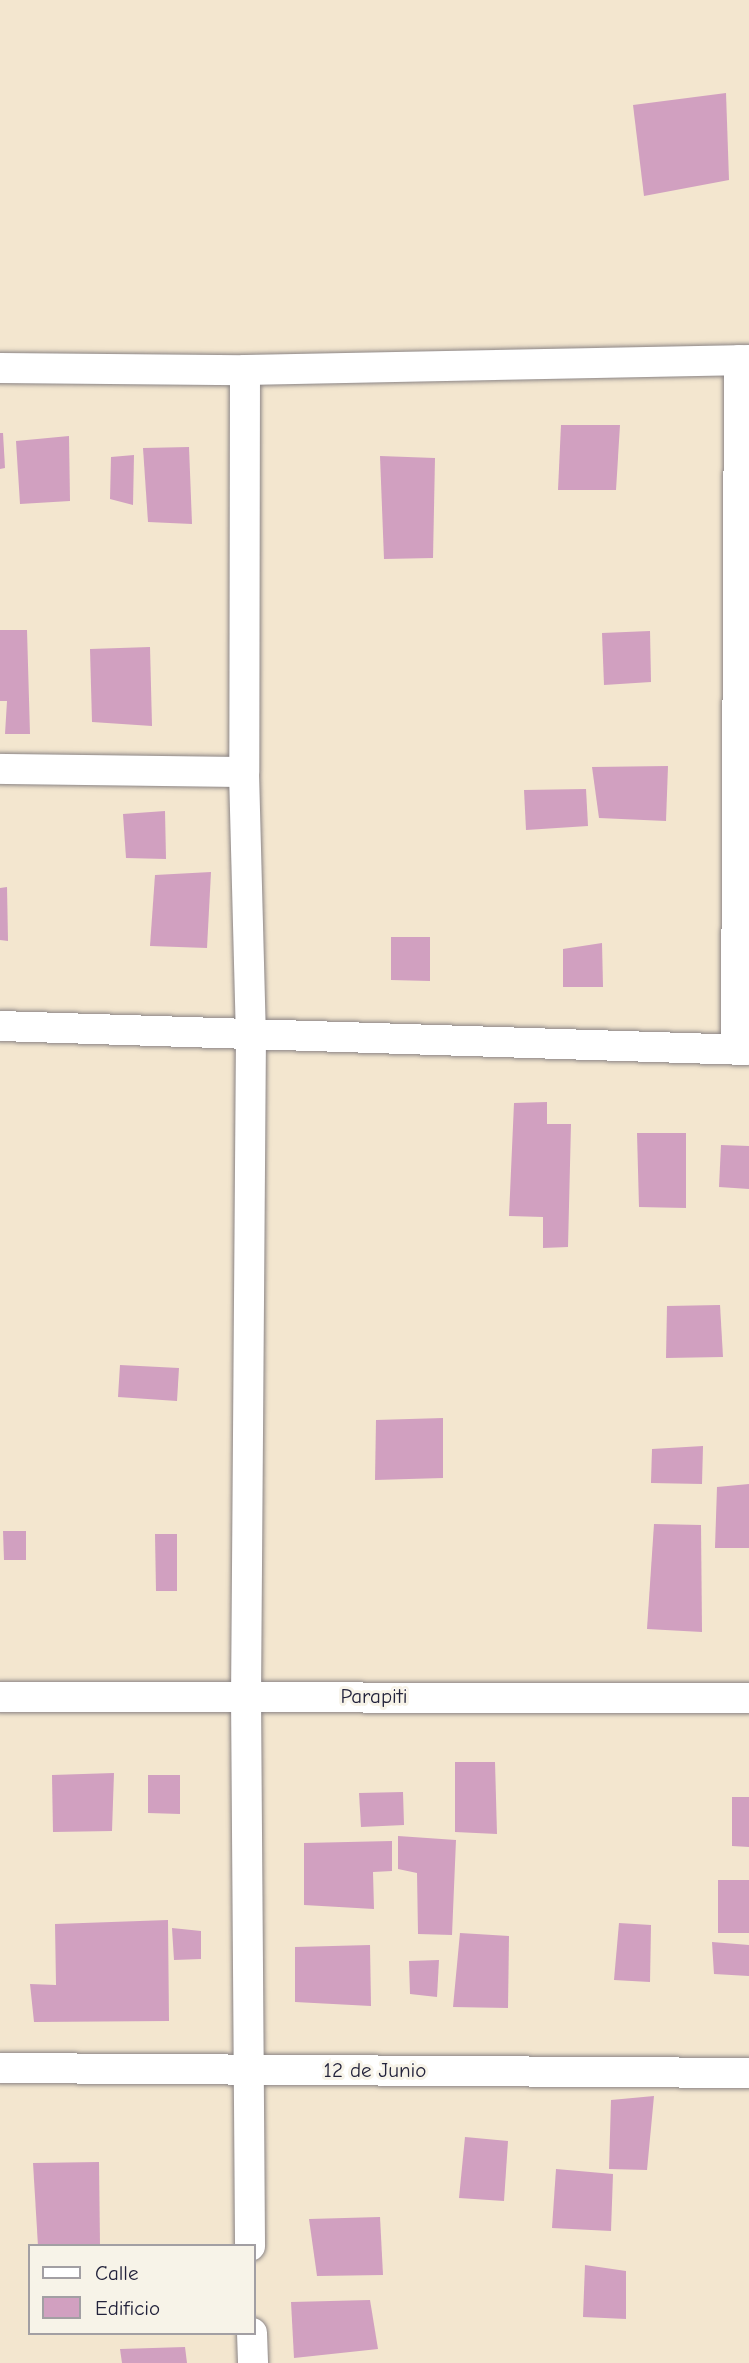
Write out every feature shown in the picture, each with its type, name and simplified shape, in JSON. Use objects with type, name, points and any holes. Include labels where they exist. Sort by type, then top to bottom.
[{"type":"street","points":[[0,368],[245,370],[744,360],[742,1049],[0,1026]]},
{"type":"street","points":[[245,370],[244,772],[251,1034],[246,1695],[246,2069],[250,2244]]},
{"type":"street","points":[[0,769],[244,772]]},
{"type":"street","name":"Parapiti","points":[[0,1697],[246,1695],[749,1698]]},
{"type":"street","name":"12 de Junio","points":[[0,2068],[749,2073]]},
{"type":"street","points":[[252,2335],[253,2363]]},
{"type":"building","points":[[726,93],[729,180],[644,196],[633,105]]},
{"type":"building","points":[[561,425],[620,425],[616,490],[558,490]]},
{"type":"building","points":[[0,433],[3,433],[5,468],[0,469]]},
{"type":"building","points":[[69,436],[70,501],[20,504],[16,441]]},
{"type":"building","points":[[189,447],[192,524],[148,522],[143,448]]},
{"type":"building","points":[[134,455],[133,505],[110,499],[111,457]]},
{"type":"building","points":[[380,456],[435,458],[433,558],[384,559]]},
{"type":"building","points":[[0,630],[27,630],[30,734],[5,734],[7,701],[0,701]]},
{"type":"building","points":[[650,631],[651,682],[604,685],[602,633]]},
{"type":"building","points":[[150,647],[152,726],[92,722],[90,649]]},
{"type":"building","points":[[668,766],[666,821],[599,818],[592,767]]},
{"type":"building","points":[[586,789],[588,826],[526,830],[524,790]]},
{"type":"building","points":[[165,811],[166,859],[126,858],[123,814]]},
{"type":"building","points":[[211,872],[207,948],[150,946],[155,875]]},
{"type":"building","points":[[7,887],[8,941],[0,940],[0,888]]},
{"type":"building","points":[[391,937],[430,937],[430,981],[391,980]]},
{"type":"building","points":[[602,943],[603,987],[563,987],[563,949]]},
{"type":"building","points":[[547,1102],[547,1124],[571,1124],[568,1247],[543,1248],[543,1217],[509,1216],[514,1103]]},
{"type":"building","points":[[637,1133],[686,1133],[686,1208],[639,1207]]},
{"type":"building","points":[[721,1145],[749,1146],[749,1189],[719,1187]]},
{"type":"building","points":[[720,1305],[723,1357],[666,1358],[667,1306]]},
{"type":"building","points":[[120,1365],[179,1368],[177,1401],[118,1397]]},
{"type":"building","points":[[443,1418],[443,1478],[375,1480],[376,1420]]},
{"type":"building","points":[[703,1446],[702,1484],[651,1483],[652,1449]]},
{"type":"building","points":[[749,1484],[749,1548],[715,1548],[717,1487]]},
{"type":"building","points":[[654,1524],[701,1525],[702,1632],[647,1629]]},
{"type":"building","points":[[3,1531],[26,1531],[26,1560],[4,1560]]},
{"type":"building","points":[[155,1534],[177,1534],[177,1591],[156,1591]]},
{"type":"building","points":[[455,1762],[495,1762],[497,1834],[455,1832]]},
{"type":"building","points":[[114,1773],[112,1831],[53,1832],[52,1775]]},
{"type":"building","points":[[148,1775],[180,1775],[180,1814],[148,1813]]},
{"type":"building","points":[[403,1792],[404,1825],[361,1827],[359,1793]]},
{"type":"building","points":[[732,1797],[749,1797],[749,1847],[732,1846]]},
{"type":"building","points":[[398,1836],[456,1840],[452,1935],[418,1934],[417,1873],[398,1869]]},
{"type":"building","points":[[392,1841],[392,1871],[373,1872],[374,1909],[304,1905],[304,1843]]},
{"type":"building","points":[[718,1880],[749,1880],[749,1933],[718,1933]]},
{"type":"building","points":[[168,1920],[169,2021],[34,2022],[30,1984],[56,1985],[55,1924]]},
{"type":"building","points":[[619,1923],[651,1925],[650,1982],[614,1980]]},
{"type":"building","points":[[172,1928],[201,1931],[201,1959],[174,1960]]},
{"type":"building","points":[[460,1933],[509,1936],[508,2008],[453,2007]]},
{"type":"building","points":[[712,1942],[749,1945],[749,1976],[714,1974]]},
{"type":"building","points":[[370,1945],[371,2006],[295,2002],[295,1947]]},
{"type":"building","points":[[439,1960],[437,1997],[410,1994],[409,1961]]},
{"type":"building","points":[[654,2096],[647,2170],[609,2169],[611,2100]]},
{"type":"building","points":[[465,2137],[508,2141],[504,2201],[459,2198]]},
{"type":"building","points":[[99,2162],[100,2244],[38,2244],[33,2163]]},
{"type":"building","points":[[556,2169],[613,2174],[611,2231],[552,2228]]},
{"type":"building","points":[[380,2217],[383,2275],[317,2276],[309,2219]]},
{"type":"building","points":[[585,2265],[626,2271],[626,2319],[583,2317]]},
{"type":"building","points":[[370,2300],[378,2349],[294,2358],[291,2302]]},
{"type":"building","points":[[185,2347],[187,2363],[122,2363],[120,2349]]}]
